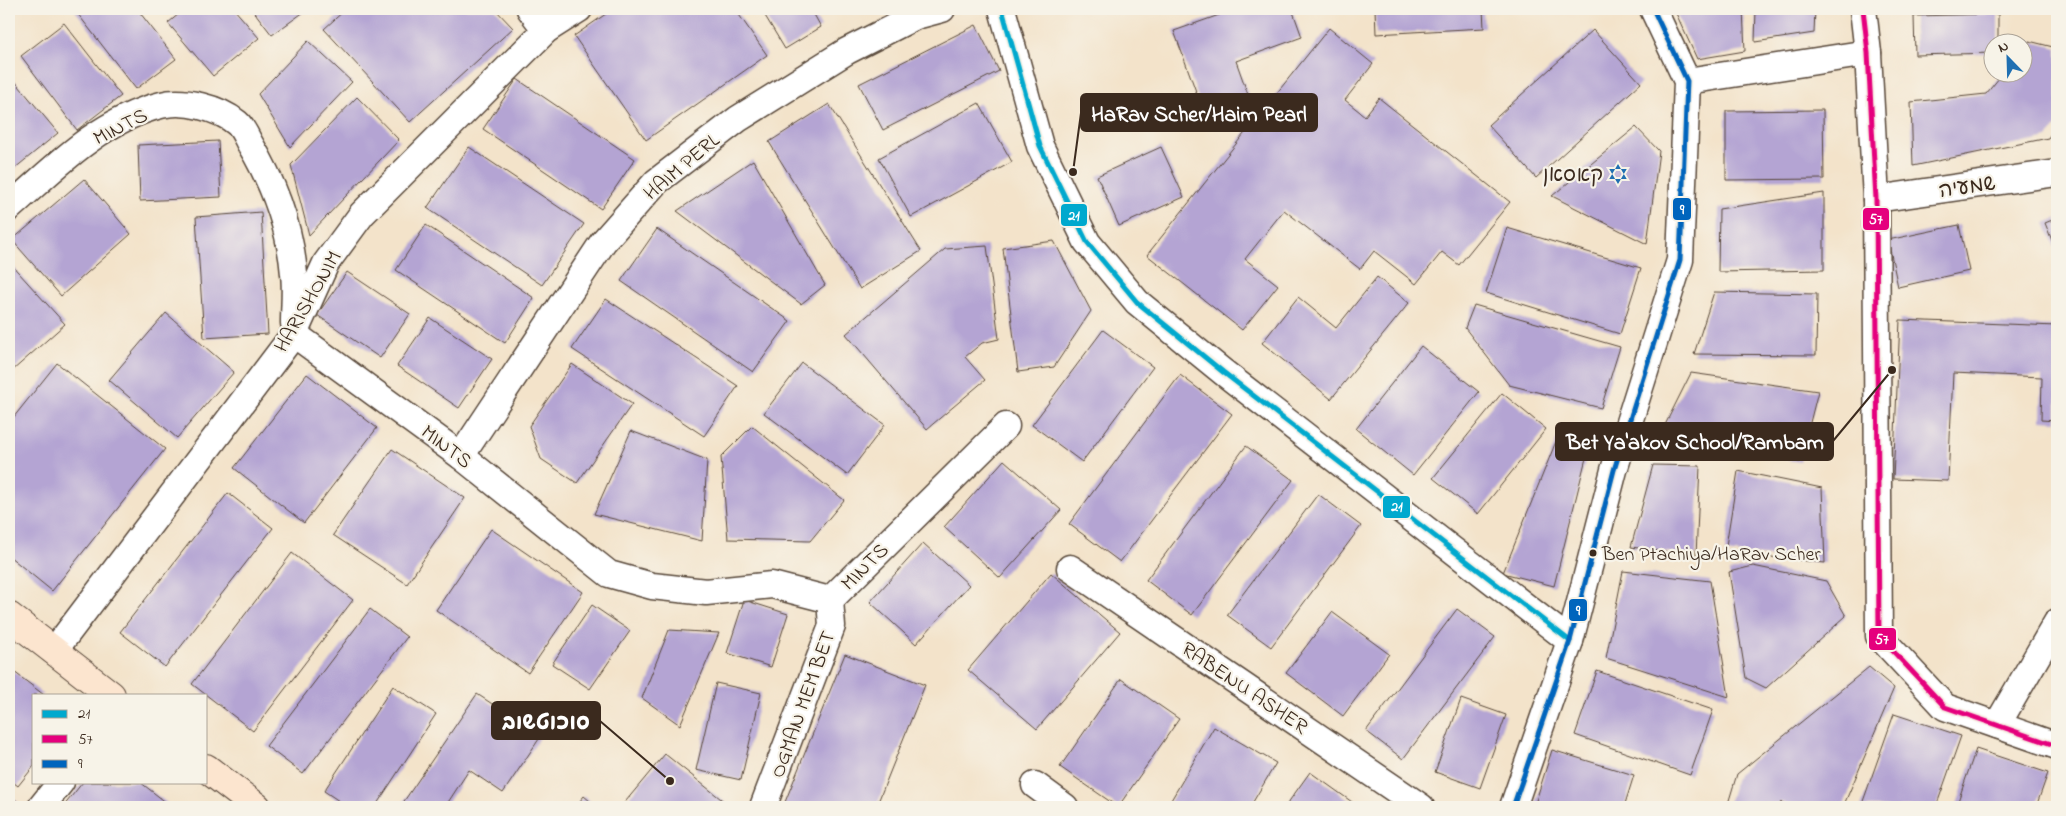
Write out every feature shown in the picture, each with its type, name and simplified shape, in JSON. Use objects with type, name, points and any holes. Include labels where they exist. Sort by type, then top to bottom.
[{"type":"street","points":[[530,9],[546,30]]},
{"type":"street","name":"HARISHONIM","points":[[54,651],[294,334],[326,262],[362,214],[546,30],[579,9]]},
{"type":"street","name":"HAIM PERL","points":[[461,456],[603,242],[656,182],[738,119],[847,51],[916,16],[942,9]]},
{"type":"street","points":[[1002,9],[1040,146],[1087,242],[1137,302],[1231,378],[1570,641]]},
{"type":"street","points":[[1513,807],[1570,641],[1614,470],[1680,260],[1687,81],[1653,9]]},
{"type":"street","points":[[1863,9],[1868,53],[1876,199],[1879,636],[1945,707],[2057,746]]},
{"type":"street","points":[[1687,81],[1868,53]]},
{"type":"street","name":"MINTS","points":[[9,208],[71,152],[119,121],[162,105],[189,104],[219,112],[239,124],[271,184],[287,226],[295,275],[294,334],[461,456],[609,574],[652,586],[706,592],[772,585],[830,600],[1006,426]]},
{"type":"street","name":"שמעיה","points":[[1876,199],[2057,173]]},
{"type":"street","name":"RABENU ASHER","points":[[1070,568],[1421,807]]},
{"type":"street","name":"OGMAN MEM BET","points":[[763,807],[832,626],[830,600]]},
{"type":"street","points":[[9,616],[110,694]]},
{"type":"street","points":[[1997,725],[2057,622]]},
{"type":"street","points":[[208,770],[252,806]]},
{"type":"street","points":[[41,807],[58,784]]},
{"type":"street","points":[[1035,785],[1065,807]]},
{"type":"building","points":[[74,9],[137,9],[176,59],[136,89]]},
{"type":"building","points":[[185,9],[234,9],[259,38],[213,76],[168,23]]},
{"type":"building","points":[[252,9],[308,9],[272,35]]},
{"type":"building","points":[[346,9],[495,9],[513,28],[410,122],[324,29]]},
{"type":"building","points":[[613,9],[735,9],[767,55],[646,140],[574,36]]},
{"type":"building","points":[[761,9],[811,9],[821,27],[785,49]]},
{"type":"building","points":[[1236,9],[1292,9],[1302,37],[1236,61],[1251,103],[1206,119],[1174,31]]},
{"type":"building","points":[[1375,9],[1483,9],[1484,28],[1376,34]]},
{"type":"building","points":[[1674,9],[1743,9],[1745,51],[1697,59]]},
{"type":"building","points":[[1756,9],[1815,9],[1814,33],[1755,42]]},
{"type":"building","points":[[1998,14],[1998,32],[1984,32],[1984,53],[1915,55],[1914,16]]},
{"type":"building","points":[[64,23],[121,96],[77,130],[21,56]]},
{"type":"building","points":[[976,25],[999,71],[883,130],[859,84]]},
{"type":"building","points":[[1329,28],[1373,64],[1345,100],[1365,116],[1379,98],[1510,202],[1459,265],[1442,252],[1416,284],[1374,251],[1360,269],[1284,210],[1245,259],[1278,285],[1242,330],[1147,255]]},
{"type":"building","points":[[1593,30],[1641,83],[1536,178],[1488,125]]},
{"type":"building","points":[[308,41],[352,82],[290,147],[258,94]]},
{"type":"building","points":[[2034,42],[2057,48],[2057,125],[2048,138],[1913,166],[1911,102],[1986,94],[1996,82],[2034,82]]},
{"type":"building","points":[[9,74],[58,133],[9,173]]},
{"type":"building","points":[[517,79],[635,159],[601,209],[483,129]]},
{"type":"building","points":[[357,97],[399,140],[309,235],[291,165]]},
{"type":"building","points":[[979,103],[1012,162],[911,217],[879,158]]},
{"type":"building","points":[[829,104],[921,251],[860,289],[769,142]]},
{"type":"building","points":[[1823,110],[1824,179],[1726,180],[1726,111]]},
{"type":"building","name":"קאסאן","points":[[1636,127],[1659,151],[1647,244],[1552,196]]},
{"type":"building","points":[[218,141],[221,197],[140,201],[138,145]]},
{"type":"building","points":[[469,147],[584,224],[542,285],[427,208]]},
{"type":"building","points":[[1161,147],[1184,197],[1119,226],[1097,176]]},
{"type":"building","points":[[753,160],[825,285],[801,304],[677,211]]},
{"type":"building","points":[[84,179],[131,234],[61,296],[12,240]]},
{"type":"building","points":[[1824,193],[1824,270],[1718,272],[1719,209]]},
{"type":"building","points":[[261,212],[268,334],[204,338],[196,217]]},
{"type":"building","points":[[2057,218],[2057,253],[2045,223]]},
{"type":"building","points":[[426,225],[534,298],[505,343],[396,270]]},
{"type":"building","points":[[1959,225],[1969,271],[1898,287],[1888,240]]},
{"type":"building","points":[[1507,228],[1641,268],[1620,334],[1486,293]]},
{"type":"building","points":[[657,229],[790,321],[753,372],[621,281]]},
{"type":"building","points":[[1054,241],[1091,311],[1054,367],[1018,372],[1003,248]]},
{"type":"building","points":[[987,246],[999,339],[982,343],[965,357],[985,380],[927,429],[846,334],[945,249]]},
{"type":"building","points":[[9,262],[65,324],[12,371],[9,368]]},
{"type":"building","points":[[347,272],[410,314],[380,358],[317,315]]},
{"type":"building","points":[[1377,277],[1409,303],[1331,399],[1262,343],[1298,297],[1336,328]]},
{"type":"building","points":[[1714,292],[1817,294],[1816,355],[1694,354]]},
{"type":"building","points":[[606,299],[738,386],[704,436],[572,349]]},
{"type":"building","points":[[1474,305],[1620,347],[1601,408],[1509,385],[1465,328]]},
{"type":"building","points":[[166,313],[234,372],[177,438],[109,380]]},
{"type":"building","points":[[430,318],[492,359],[459,408],[397,366]]},
{"type":"building","points":[[1900,320],[2057,326],[2057,421],[2041,420],[2042,377],[1953,373],[1948,481],[1893,479]]},
{"type":"building","points":[[1103,330],[1153,367],[1082,462],[1032,425]]},
{"type":"building","points":[[1421,346],[1479,392],[1413,475],[1356,429]]},
{"type":"building","points":[[57,363],[165,449],[52,591],[9,556],[9,423]]},
{"type":"building","points":[[802,363],[885,425],[847,475],[764,413]]},
{"type":"building","points":[[572,364],[632,404],[577,483],[541,459],[529,426]]},
{"type":"building","points":[[1691,373],[1818,391],[1800,462],[1658,439]]},
{"type":"building","points":[[307,374],[377,428],[304,523],[234,468]]},
{"type":"building","points":[[1180,375],[1232,414],[1120,562],[1069,524]]},
{"type":"building","points":[[1502,393],[1546,429],[1478,514],[1433,478]]},
{"type":"building","points":[[752,426],[844,500],[810,541],[728,539],[721,457]]},
{"type":"building","points":[[1561,429],[1592,434],[1554,586],[1503,573]]},
{"type":"building","points":[[631,431],[707,460],[702,541],[594,514]]},
{"type":"building","points":[[1246,446],[1293,480],[1192,615],[1146,580]]},
{"type":"building","points":[[392,449],[465,498],[407,584],[333,535]]},
{"type":"building","points":[[1004,460],[1061,510],[1000,578],[944,527]]},
{"type":"building","points":[[1653,465],[1700,466],[1696,556],[1631,547]]},
{"type":"building","points":[[1738,471],[1822,488],[1825,563],[1725,552]]},
{"type":"building","points":[[228,493],[273,528],[165,667],[120,632]]},
{"type":"building","points":[[1318,494],[1361,526],[1271,647],[1227,615]]},
{"type":"building","points":[[491,529],[583,592],[528,673],[436,610]]},
{"type":"building","points":[[923,543],[969,585],[916,644],[870,602]]},
{"type":"building","points":[[292,553],[353,600],[253,731],[208,696],[208,694],[205,694],[192,684]]},
{"type":"building","points":[[1753,566],[1826,581],[1846,616],[1766,688],[1746,678],[1729,572]]},
{"type":"building","points":[[1623,571],[1710,581],[1729,697],[1606,658]]},
{"type":"building","points":[[1051,573],[1120,632],[1037,729],[968,670]]},
{"type":"building","points":[[744,600],[788,614],[771,667],[727,653]]},
{"type":"building","points":[[592,605],[630,631],[590,689],[552,664]]},
{"type":"building","points":[[370,609],[407,637],[303,774],[266,746]]},
{"type":"building","points":[[1457,609],[1495,637],[1403,759],[1366,731]]},
{"type":"building","points":[[1332,612],[1389,654],[1343,716],[1286,673]]},
{"type":"building","points":[[669,630],[719,633],[680,725],[642,698]]},
{"type":"building","points":[[845,654],[925,685],[876,807],[783,807]]},
{"type":"building","points":[[1869,667],[1894,688],[1843,807],[1792,807],[1781,802],[1779,807],[1727,807],[1737,774]]},
{"type":"building","points":[[9,668],[43,694],[32,694],[32,768],[18,786],[9,779]]},
{"type":"building","points":[[1597,671],[1713,710],[1690,775],[1575,735]]},
{"type":"building","points":[[1121,679],[1179,719],[1118,807],[1060,767]]},
{"type":"building","points":[[716,683],[761,693],[741,780],[696,770]]},
{"type":"building","points":[[393,686],[436,714],[375,807],[348,807],[324,791]]},
{"type":"building","points":[[477,694],[541,736],[503,793],[469,770],[445,807],[400,807]]},
{"type":"building","points":[[1461,699],[1506,715],[1480,788],[1435,772]]},
{"type":"building","points":[[1894,714],[1961,736],[1936,807],[1861,807]]},
{"type":"building","points":[[1214,727],[1276,763],[1250,807],[1167,807]]},
{"type":"building","points":[[1976,749],[2048,773],[2036,807],[1956,807]]},
{"type":"building","points":[[1552,750],[1634,775],[1624,807],[1534,807]]},
{"type":"building","points":[[665,754],[731,807],[621,807]]},
{"type":"building","points":[[1310,772],[1359,807],[1285,807]]},
{"type":"building","points":[[81,784],[143,784],[172,807],[63,807]]},
{"type":"building","points":[[9,795],[19,803],[15,807],[9,807]]},
{"type":"building","points":[[584,796],[597,807],[575,807]]},
{"type":"transit line","name":"21","points":[[1002,9],[1040,146],[1087,242],[1137,302],[1223,372],[1570,641]]},
{"type":"transit line","name":"9","points":[[1513,807],[1570,641],[1614,470],[1680,260],[1687,81],[1653,9]]},
{"type":"transit line","name":"57","points":[[1863,9],[1868,53],[1876,199],[1879,636],[1945,707],[2057,746]]},
{"type":"place","name":"HaRav Scher/Haim Pearl","points":[[1073,172]]},
{"type":"place","name":"קאסאן","points":[[1618,174]]},
{"type":"place","name":"Bet Ya'akov School/Rambam","points":[[1892,370]]},
{"type":"place","name":"Ben Ptachiya/HaRav Scher","points":[[1593,553]]},
{"type":"place","name":"סוכוטשוב","points":[[670,781]]}]
